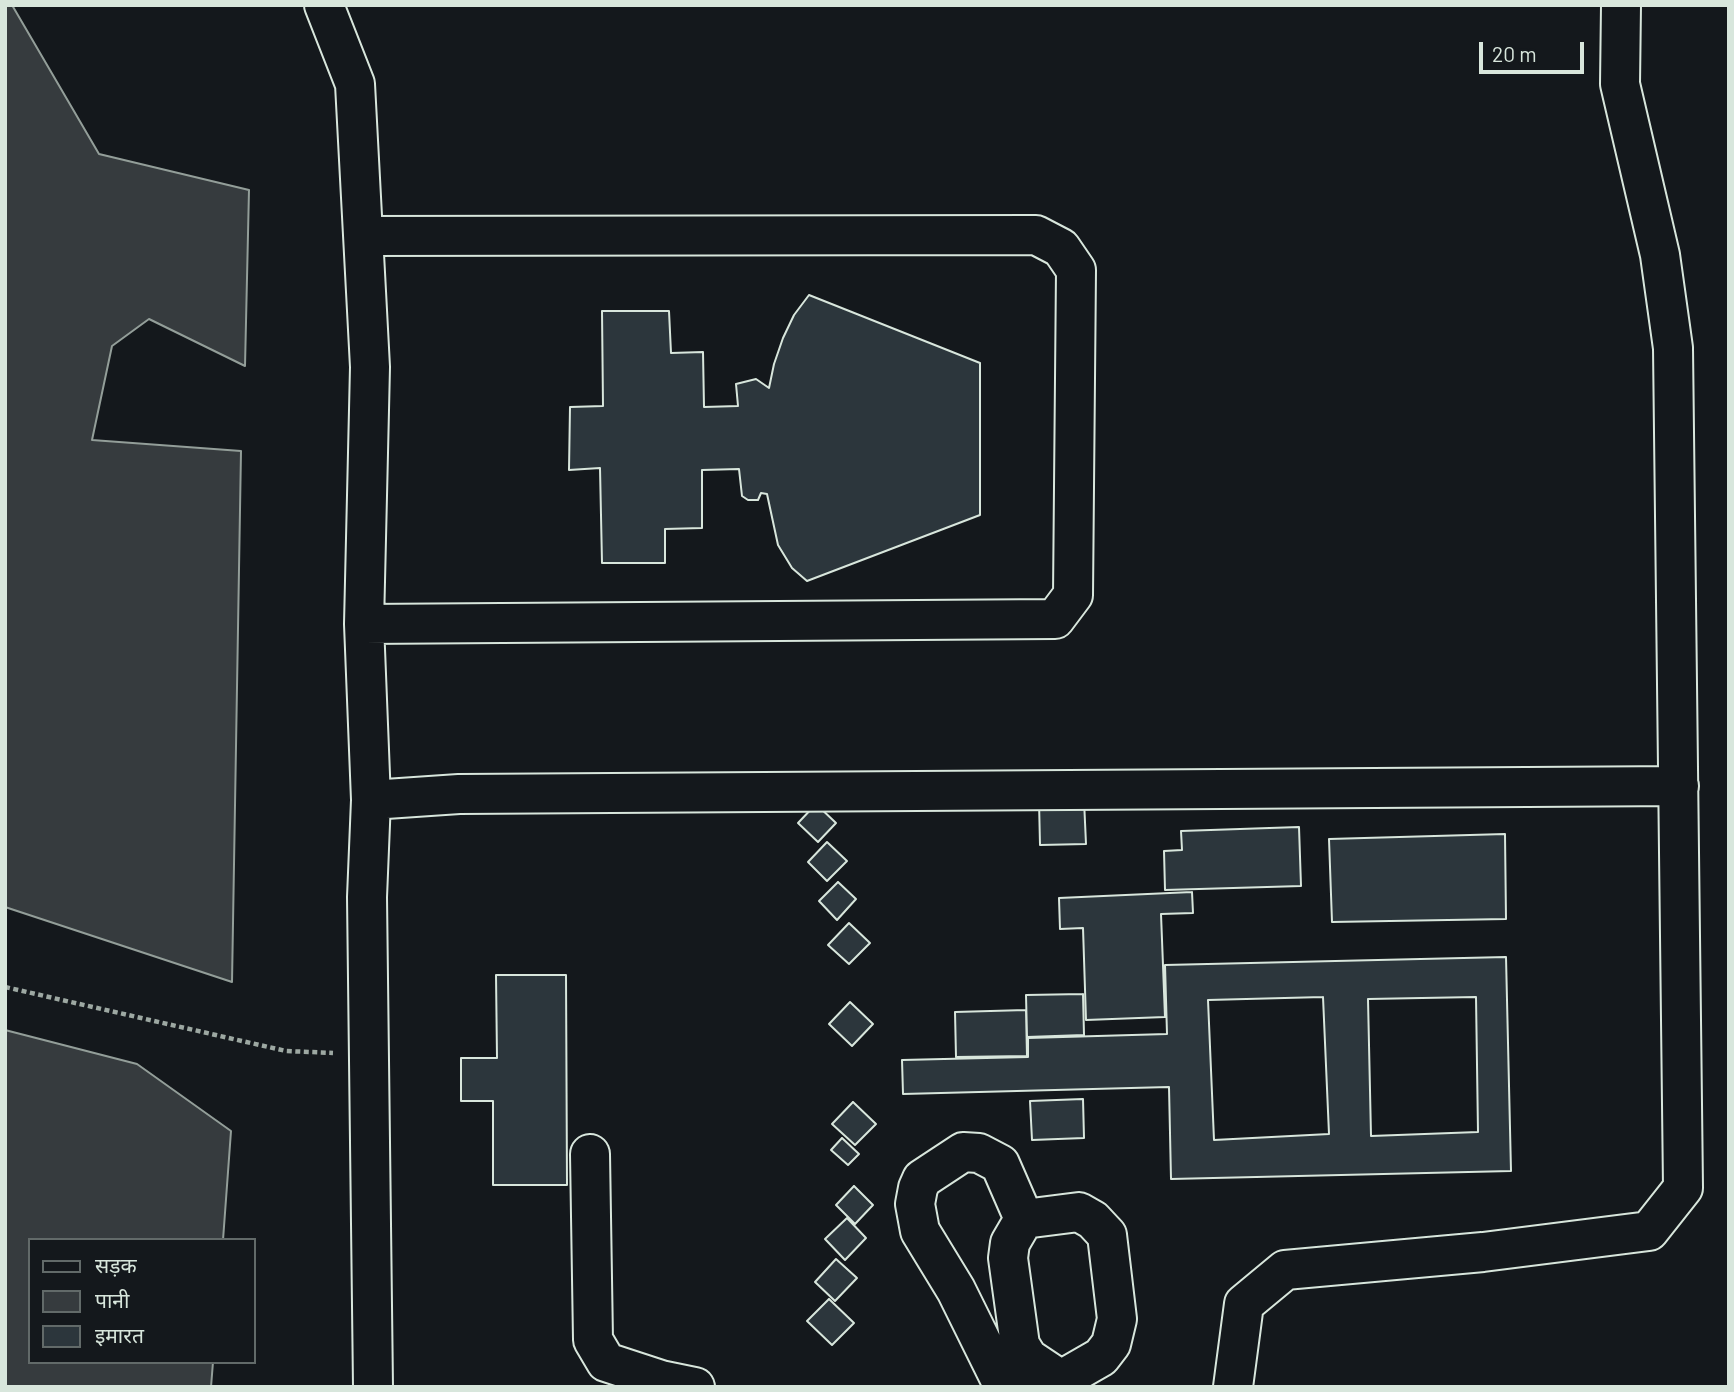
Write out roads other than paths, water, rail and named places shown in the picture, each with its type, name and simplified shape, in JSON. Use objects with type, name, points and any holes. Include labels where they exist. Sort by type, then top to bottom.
[{"type":"street","points":[[324,5],[355,84],[370,367],[364,624],[371,800],[367,897],[373,1387]]},
{"type":"street","points":[[1233,1387],[1244,1304],[1285,1270],[1483,1252],[1649,1231],[1683,1188],[1673,348],[1660,256],[1620,84],[1621,6],[1609,5]]},
{"type":"street","points":[[363,236],[1036,234],[1061,248],[1076,270],[1073,595],[1055,620],[364,624]]},
{"type":"street","points":[[371,800],[459,794],[1679,786]]},
{"type":"street","points":[[1004,1387],[956,1290],[920,1231],[915,1204],[918,1188],[922,1179],[963,1152],[979,1153],[1000,1164],[1024,1219]]},
{"type":"street","points":[[590,1154],[593,1340],[606,1362],[661,1380],[695,1387]]},
{"type":"street","points":[[1079,1213],[1093,1220],[1107,1236],[1117,1319],[1111,1343],[1101,1357],[1050,1385],[1020,1345],[1008,1258],[1010,1243],[1024,1219],[1079,1213]]},
{"type":"water","points":[[5,5],[12,5],[99,154],[249,190],[245,366],[149,319],[112,346],[92,440],[241,451],[232,982],[5,907]]},
{"type":"water","points":[[5,1030],[137,1064],[231,1131],[223,1238],[28,1238],[28,1364],[213,1364],[211,1387],[5,1387]]}]
